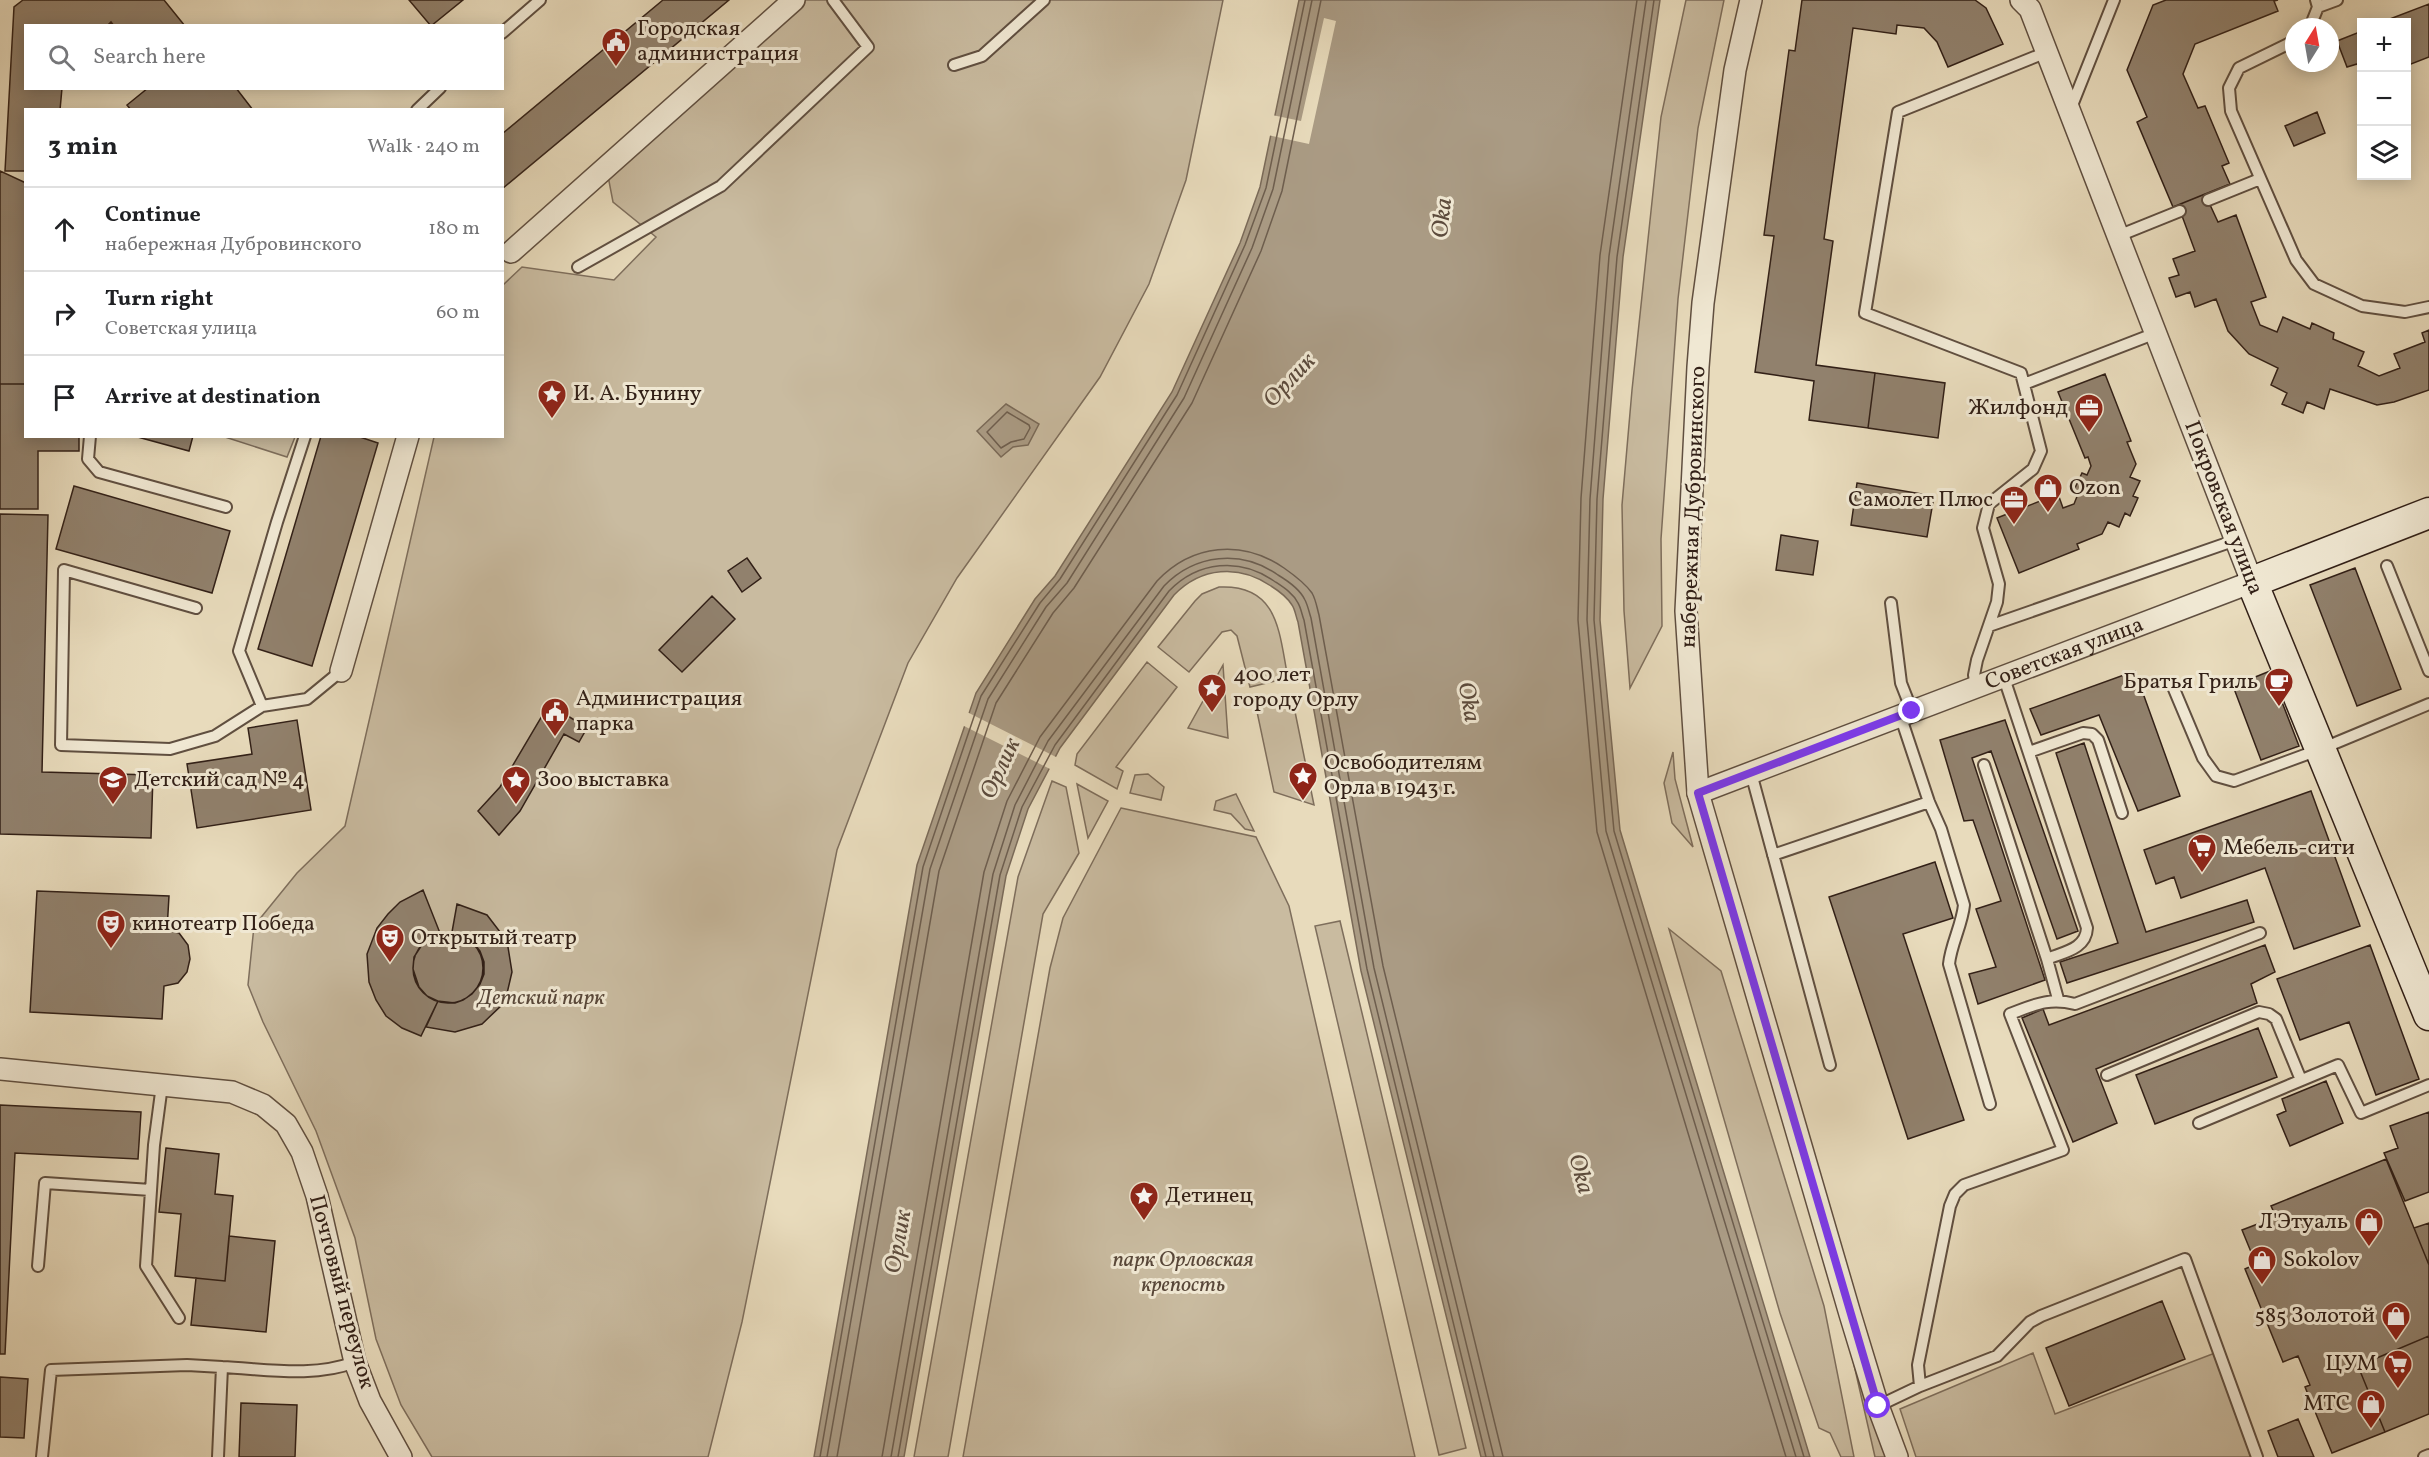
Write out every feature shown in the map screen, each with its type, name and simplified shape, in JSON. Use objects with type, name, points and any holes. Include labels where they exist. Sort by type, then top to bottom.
[{"type":"street","points":[[511,252],[794,0]]},
{"type":"street","name":"набережная Дубровинского","points":[[1751,0],[1735,70],[1703,303],[1698,367],[1686,611],[1698,793],[1878,1406],[1898,1457]]},
{"type":"street","name":"Покровская улица","points":[[2021,0],[2030,9],[2252,582],[2418,978],[2429,1015]]},
{"type":"street","points":[[341,671],[407,438]]},
{"type":"street","name":"Советская улица","points":[[1698,793],[2004,678],[2429,513]]},
{"type":"street","points":[[0,1069],[162,1085]]},
{"type":"street","name":"Почтовый переулок","points":[[162,1085],[232,1092],[263,1105],[286,1124],[302,1152],[317,1196],[355,1362],[370,1401],[400,1457]]},
{"type":"lane","points":[[504,31],[540,0]]},
{"type":"lane","points":[[578,267],[721,186],[868,46],[833,0]]},
{"type":"lane","points":[[954,65],[982,56],[1044,0]]},
{"type":"lane","points":[[2069,111],[2114,0]]},
{"type":"lane","points":[[2313,18],[2317,3],[2337,0]]},
{"type":"lane","points":[[2285,45],[2239,68],[2229,88],[2231,111],[2296,260],[2314,284],[2362,306],[2405,312],[2429,307]]},
{"type":"lane","points":[[1976,687],[1974,675],[1977,660],[1996,602],[1998,584],[1983,528],[1989,504],[2033,469],[2041,451],[2021,373],[1865,313],[1898,112],[2047,52]]},
{"type":"lane","points":[[419,108],[438,90]]},
{"type":"lane","points":[[2208,200],[2260,179]]},
{"type":"lane","points":[[2118,236],[2180,211]]},
{"type":"lane","points":[[2024,384],[2156,333]]},
{"type":"lane","points":[[90,438],[88,459],[99,472],[226,507]]},
{"type":"lane","points":[[262,706],[239,651],[304,438]]},
{"type":"lane","points":[[1989,626],[2236,540]]},
{"type":"lane","points":[[2387,566],[2429,670]]},
{"type":"lane","points":[[196,608],[64,570],[61,745],[170,749],[215,736],[262,706],[307,699],[341,671]]},
{"type":"lane","points":[[1892,603],[1906,713],[1929,802],[1941,829],[1964,905],[1963,917],[1949,964],[1990,1104]]},
{"type":"lane","points":[[2004,678],[2087,928],[2082,945],[2047,959]]},
{"type":"lane","points":[[2171,682],[2204,758],[2216,776],[2234,781],[2321,749],[2429,704]]},
{"type":"lane","points":[[2029,752],[2083,733],[2092,734],[2098,740],[2122,813]]},
{"type":"lane","points":[[1984,765],[2058,999]]},
{"type":"lane","points":[[1751,773],[1830,1065]]},
{"type":"lane","points":[[1773,855],[1929,802]]},
{"type":"lane","points":[[1920,1386],[1918,1365],[1950,1206],[1955,1194],[1964,1185],[2063,1150],[2010,1014],[2042,1002],[2058,999],[2074,1004],[2260,933]]},
{"type":"lane","points":[[2107,1075],[2259,1012],[2269,1014],[2276,1019],[2301,1080]]},
{"type":"lane","points":[[2199,1123],[2338,1065],[2361,1113],[2429,1085]]},
{"type":"lane","points":[[162,1085],[154,1145],[146,1266],[178,1318]]},
{"type":"lane","points":[[38,1266],[45,1184],[151,1190]]},
{"type":"lane","points":[[1878,1406],[1920,1386],[1997,1356],[2030,1322],[2041,1316],[2185,1259],[2257,1457]]},
{"type":"lane","points":[[42,1457],[51,1370],[187,1365],[316,1371],[337,1369],[355,1362]]},
{"type":"lane","points":[[218,1457],[222,1367]]},
{"type":"lane","points":[[2424,1457],[2429,1455]]},
{"type":"green space","name":"Детский парк","points":[[805,0],[1223,0],[1186,180],[1149,284],[1100,377],[957,578],[908,663],[837,850],[742,1322],[708,1457],[432,1457],[401,1405],[376,1339],[355,1238],[316,1131],[263,1022],[248,985],[254,926],[297,873],[345,826],[434,438],[504,438],[504,284],[522,267],[614,280],[656,237],[613,202],[608,176]]},
{"type":"green space","points":[[1686,0],[1724,0],[1698,128],[1678,299],[1661,539],[1662,626],[1630,688],[1624,611],[1622,505],[1661,117]]},
{"type":"green space","points":[[228,438],[295,438],[287,457]]},
{"type":"green space","points":[[1219,587],[1239,588],[1254,594],[1265,603],[1273,614],[1278,629],[1288,678],[1250,687],[1237,636],[1231,630],[1222,632],[1189,672],[1158,647],[1202,594]]},
{"type":"green space","points":[[1147,662],[1177,687],[1116,767],[1123,771],[1117,789],[1075,765],[1077,754]]},
{"type":"green space","points":[[1223,665],[1228,738],[1188,728]]},
{"type":"green space","points":[[1292,697],[1314,805],[1274,792],[1256,707]]},
{"type":"green space","points":[[1673,752],[1675,779],[1693,847],[1672,823],[1664,783]]},
{"type":"green space","points":[[1148,774],[1164,787],[1161,800],[1130,793],[1135,775]]},
{"type":"green space","points":[[1052,781],[1066,787],[1079,853],[1043,914],[948,1457],[914,1457],[1018,877]]},
{"type":"green space","points":[[1077,784],[1108,801],[1088,838]]},
{"type":"green space","points":[[1236,794],[1254,831],[1245,829],[1231,814],[1214,810],[1216,801]]},
{"type":"green space","name":"парк Орловская крепость","points":[[1121,808],[1256,837],[1289,906],[1415,1457],[963,1457],[1050,968],[1063,918]]},
{"type":"green space","points":[[1340,921],[1466,1448],[1439,1455],[1315,926]]},
{"type":"green space","points":[[1669,929],[1721,971],[1824,1306],[1854,1457],[1841,1457],[1830,1433],[1819,1428],[1780,1313]]},
{"type":"green space","points":[[2033,1353],[2055,1414],[2215,1353],[2253,1457],[1916,1457],[1900,1409]]},
{"type":"green space","points":[[1852,1356],[1886,1457],[1875,1457]]},
{"type":"water","points":[[1299,0],[1660,0],[1623,257],[1603,499],[1600,620],[1620,830],[1810,1457],[1481,1457],[1361,971],[1298,622],[1290,602],[1274,588],[1246,574],[1221,572],[1196,579],[1174,595],[1060,748],[1028,809],[1006,876],[904,1457],[814,1457],[917,865],[976,693],[1035,599],[1055,576],[1172,392],[1240,243],[1260,187]]},
{"type":"water","points":[[1006,404],[1039,424],[1028,445],[1013,447],[1001,457],[977,431]]},
{"type":"pier","points":[[1324,18],[1336,21],[1309,144],[1268,135],[1272,115],[1301,121]]},
{"type":"pier","points":[[967,712],[1058,758],[1052,770],[962,725]]},
{"type":"building","points":[[23,0],[164,0],[183,24],[112,24],[111,22],[109,24],[24,24],[24,90],[62,90],[60,108],[24,108],[24,171],[5,171],[14,7]]},
{"type":"building","points":[[409,0],[463,0],[433,24],[429,24]]},
{"type":"building","name":"Городская администрация","points":[[663,0],[729,0],[504,187],[504,132]]},
{"type":"building","points":[[1802,0],[1975,0],[1986,8],[2003,44],[1948,67],[1937,42],[1924,28],[1897,25],[1896,34],[1853,28],[1824,239],[1833,241],[1816,365],[1875,373],[1868,428],[1809,420],[1814,381],[1755,372],[1774,236],[1764,235],[1789,50],[1795,51]]},
{"type":"building","points":[[2166,0],[2278,0],[2274,1],[2278,11],[2195,44],[2183,74],[2198,108],[2205,106],[2229,163],[2222,166],[2230,184],[2173,207],[2137,122],[2147,117],[2127,70],[2153,5]]},
{"type":"building","points":[[2429,4],[2429,57],[2411,64],[2411,18],[2392,18]]},
{"type":"building","points":[[2357,33],[2357,64],[2347,67],[2339,40]]},
{"type":"building","points":[[146,90],[238,90],[251,108],[129,108],[127,105]]},
{"type":"building","points":[[2317,112],[2325,133],[2294,146],[2285,126]]},
{"type":"building","points":[[0,171],[24,182],[24,384],[0,384]]},
{"type":"building","points":[[2205,194],[2218,222],[2236,215],[2266,297],[2251,302],[2260,325],[2277,332],[2283,317],[2310,329],[2312,323],[2334,333],[2333,339],[2364,352],[2358,366],[2379,376],[2400,368],[2394,354],[2425,342],[2422,333],[2429,330],[2429,390],[2394,402],[2377,405],[2330,389],[2324,409],[2307,402],[2303,413],[2282,404],[2287,393],[2271,385],[2278,368],[2249,354],[2228,331],[2216,299],[2195,307],[2190,292],[2176,297],[2169,278],[2179,275],[2173,259],[2195,251],[2178,205]]},
{"type":"building","points":[[1875,373],[1945,383],[1938,438],[1868,428]]},
{"type":"building","points":[[2105,374],[2131,441],[2127,442],[2136,464],[2130,477],[2140,481],[2133,496],[2138,498],[2130,516],[2125,513],[2119,527],[2108,522],[2102,534],[2077,544],[2079,549],[2019,573],[1997,518],[2058,494],[2063,508],[2074,504],[2078,494],[2073,492],[2082,473],[2087,475],[2091,466],[2088,457],[2085,458],[2058,392]]},
{"type":"building","points":[[0,384],[24,384],[24,438],[79,438],[79,451],[38,451],[38,509],[0,509]]},
{"type":"building","points":[[141,438],[192,438],[189,451]]},
{"type":"building","points":[[320,438],[363,438],[378,443],[312,666],[258,649]]},
{"type":"building","points":[[1857,483],[1934,496],[1927,537],[1851,525]]},
{"type":"building","points":[[74,486],[230,531],[212,593],[56,549]]},
{"type":"building","points":[[0,514],[48,515],[42,772],[153,775],[151,838],[0,834]]},
{"type":"building","points":[[1781,535],[1818,541],[1813,575],[1776,570]]},
{"type":"building","points":[[747,558],[761,578],[742,592],[728,571]]},
{"type":"building","points":[[2355,568],[2401,689],[2357,706],[2310,585]]},
{"type":"building","points":[[712,596],[735,619],[682,672],[659,650]]},
{"type":"building","points":[[2135,671],[2180,796],[2138,811],[2099,715],[2041,735],[2030,709]]},
{"type":"building","points":[[2270,671],[2299,746],[2261,760],[2233,686]]},
{"type":"building","points":[[549,704],[587,728],[579,742],[564,734],[520,811],[499,835],[478,811],[500,787]]},
{"type":"building","points":[[297,720],[311,810],[197,828],[187,764],[252,754],[248,728]]},
{"type":"building","points":[[2005,720],[2078,931],[2057,939],[1991,751],[1972,758],[2045,980],[1978,1004],[1969,974],[1996,967],[1976,909],[2001,901],[1973,820],[1964,821],[1940,740]]},
{"type":"building","points":[[2084,743],[2146,932],[2247,900],[2254,922],[2067,983],[2060,962],[2118,943],[2056,753]]},
{"type":"building","name":"Мебель-сити","points":[[2311,791],[2360,926],[2294,949],[2265,868],[2181,898],[2174,877],[2156,884],[2144,850]]},
{"type":"building","points":[[1935,862],[1953,918],[1903,934],[1964,1120],[1908,1139],[1829,897]]},
{"type":"building","name":"Открытый театр","points":[[423,890],[440,933],[425,940],[414,957],[413,969],[419,987],[427,996],[438,1001],[421,1036],[402,1028],[386,1016],[369,982],[367,954],[377,928],[388,914],[400,902]]},
{"type":"building","name":"кинотеатр Победа","points":[[37,891],[169,896],[167,930],[179,933],[188,945],[190,959],[187,972],[178,983],[164,986],[162,1019],[30,1012]]},
{"type":"building","points":[[457,904],[487,915],[507,941],[512,972],[505,1002],[482,1024],[455,1032],[426,1027],[438,1001],[455,1003],[463,1000],[472,994],[484,974],[484,962],[480,951],[463,935],[452,932]]},
{"type":"building","points":[[455,933],[468,939],[477,948],[481,954],[483,968],[481,982],[473,993],[462,1001],[441,1003],[423,993],[415,982],[413,961],[423,943],[434,935]]},
{"type":"building","points":[[2265,945],[2275,972],[2251,984],[2257,1003],[2096,1069],[2117,1123],[2073,1142],[2022,1018],[2043,1009],[2049,1025]]},
{"type":"building","points":[[2370,945],[2419,1079],[2376,1095],[2349,1022],[2300,1040],[2277,979]]},
{"type":"building","points":[[2258,1028],[2277,1077],[2155,1124],[2136,1075]]},
{"type":"building","points":[[2326,1081],[2343,1123],[2290,1146],[2277,1115],[2286,1111],[2282,1099]]},
{"type":"building","points":[[0,1105],[141,1112],[138,1159],[15,1153],[5,1354],[0,1354]]},
{"type":"building","points":[[2429,1112],[2429,1192],[2405,1201],[2384,1153],[2398,1148],[2390,1126]]},
{"type":"building","points":[[166,1148],[219,1154],[215,1194],[233,1196],[225,1281],[175,1276],[181,1214],[159,1212]]},
{"type":"building","points":[[2386,1159],[2429,1265],[2429,1336],[2358,1366],[2385,1432],[2332,1453],[2305,1387],[2310,1385],[2298,1356],[2283,1362],[2245,1269],[2256,1264],[2242,1230],[2276,1217],[2271,1206]]},
{"type":"building","points":[[2429,1223],[2429,1265],[2414,1228]]},
{"type":"building","points":[[229,1236],[275,1241],[266,1332],[191,1325],[196,1278],[225,1281]]},
{"type":"building","points":[[2162,1301],[2185,1359],[2069,1406],[2046,1348]]},
{"type":"building","name":"ЦУМ","points":[[2429,1336],[2429,1414],[2385,1432],[2358,1366]]},
{"type":"building","points":[[0,1377],[28,1379],[24,1438],[0,1437]]},
{"type":"building","points":[[241,1403],[297,1405],[295,1457],[239,1457]]},
{"type":"building","points":[[2298,1419],[2314,1457],[2278,1457],[2268,1431]]},
{"type":"place","name":"Городская администрация","points":[[616,68]]},
{"type":"place","name":"И. А. Бунину","points":[[552,420]]},
{"type":"place","name":"Жилфонд","points":[[2089,434]]},
{"type":"place","name":"Ozon","points":[[2048,514]]},
{"type":"place","name":"Самолет Плюс","points":[[2014,526]]},
{"type":"place","name":"Братья Гриль","points":[[2279,708]]},
{"type":"place","name":"400 лет городу Орлу","points":[[1212,714]]},
{"type":"place","name":"Администрация парка","points":[[555,738]]},
{"type":"place","name":"Освободителям Орла в 1943 г.","points":[[1303,802]]},
{"type":"place","name":"Детский сад № 4","points":[[113,806]]},
{"type":"place","name":"Зоо выставка","points":[[516,806]]},
{"type":"place","name":"Мебель-сити","points":[[2202,874]]},
{"type":"place","name":"кинотеатр Победа","points":[[111,950]]},
{"type":"place","name":"Открытый театр","points":[[390,964]]},
{"type":"place","name":"Детинец","points":[[1144,1222]]},
{"type":"place","name":"Л'Этуаль","points":[[2369,1248]]},
{"type":"place","name":"Sokolov","points":[[2262,1286]]},
{"type":"place","name":"585 Золотой","points":[[2396,1342]]},
{"type":"place","name":"ЦУМ","points":[[2398,1390]]},
{"type":"place","name":"МТС","points":[[2371,1430]]},
{"type":"route","points":[[1878,1406],[1698,793],[1912,711]]},
{"type":"water label","name":"Oka","points":[[1443,218]]},
{"type":"water label","name":"Орлик","points":[[1290,381]]},
{"type":"water label","name":"Oka","points":[[1468,702]]},
{"type":"water label","name":"Орлик","points":[[1001,769]]},
{"type":"water label","name":"Oka","points":[[1580,1174]]},
{"type":"water label","name":"Орлик","points":[[899,1242]]}]
